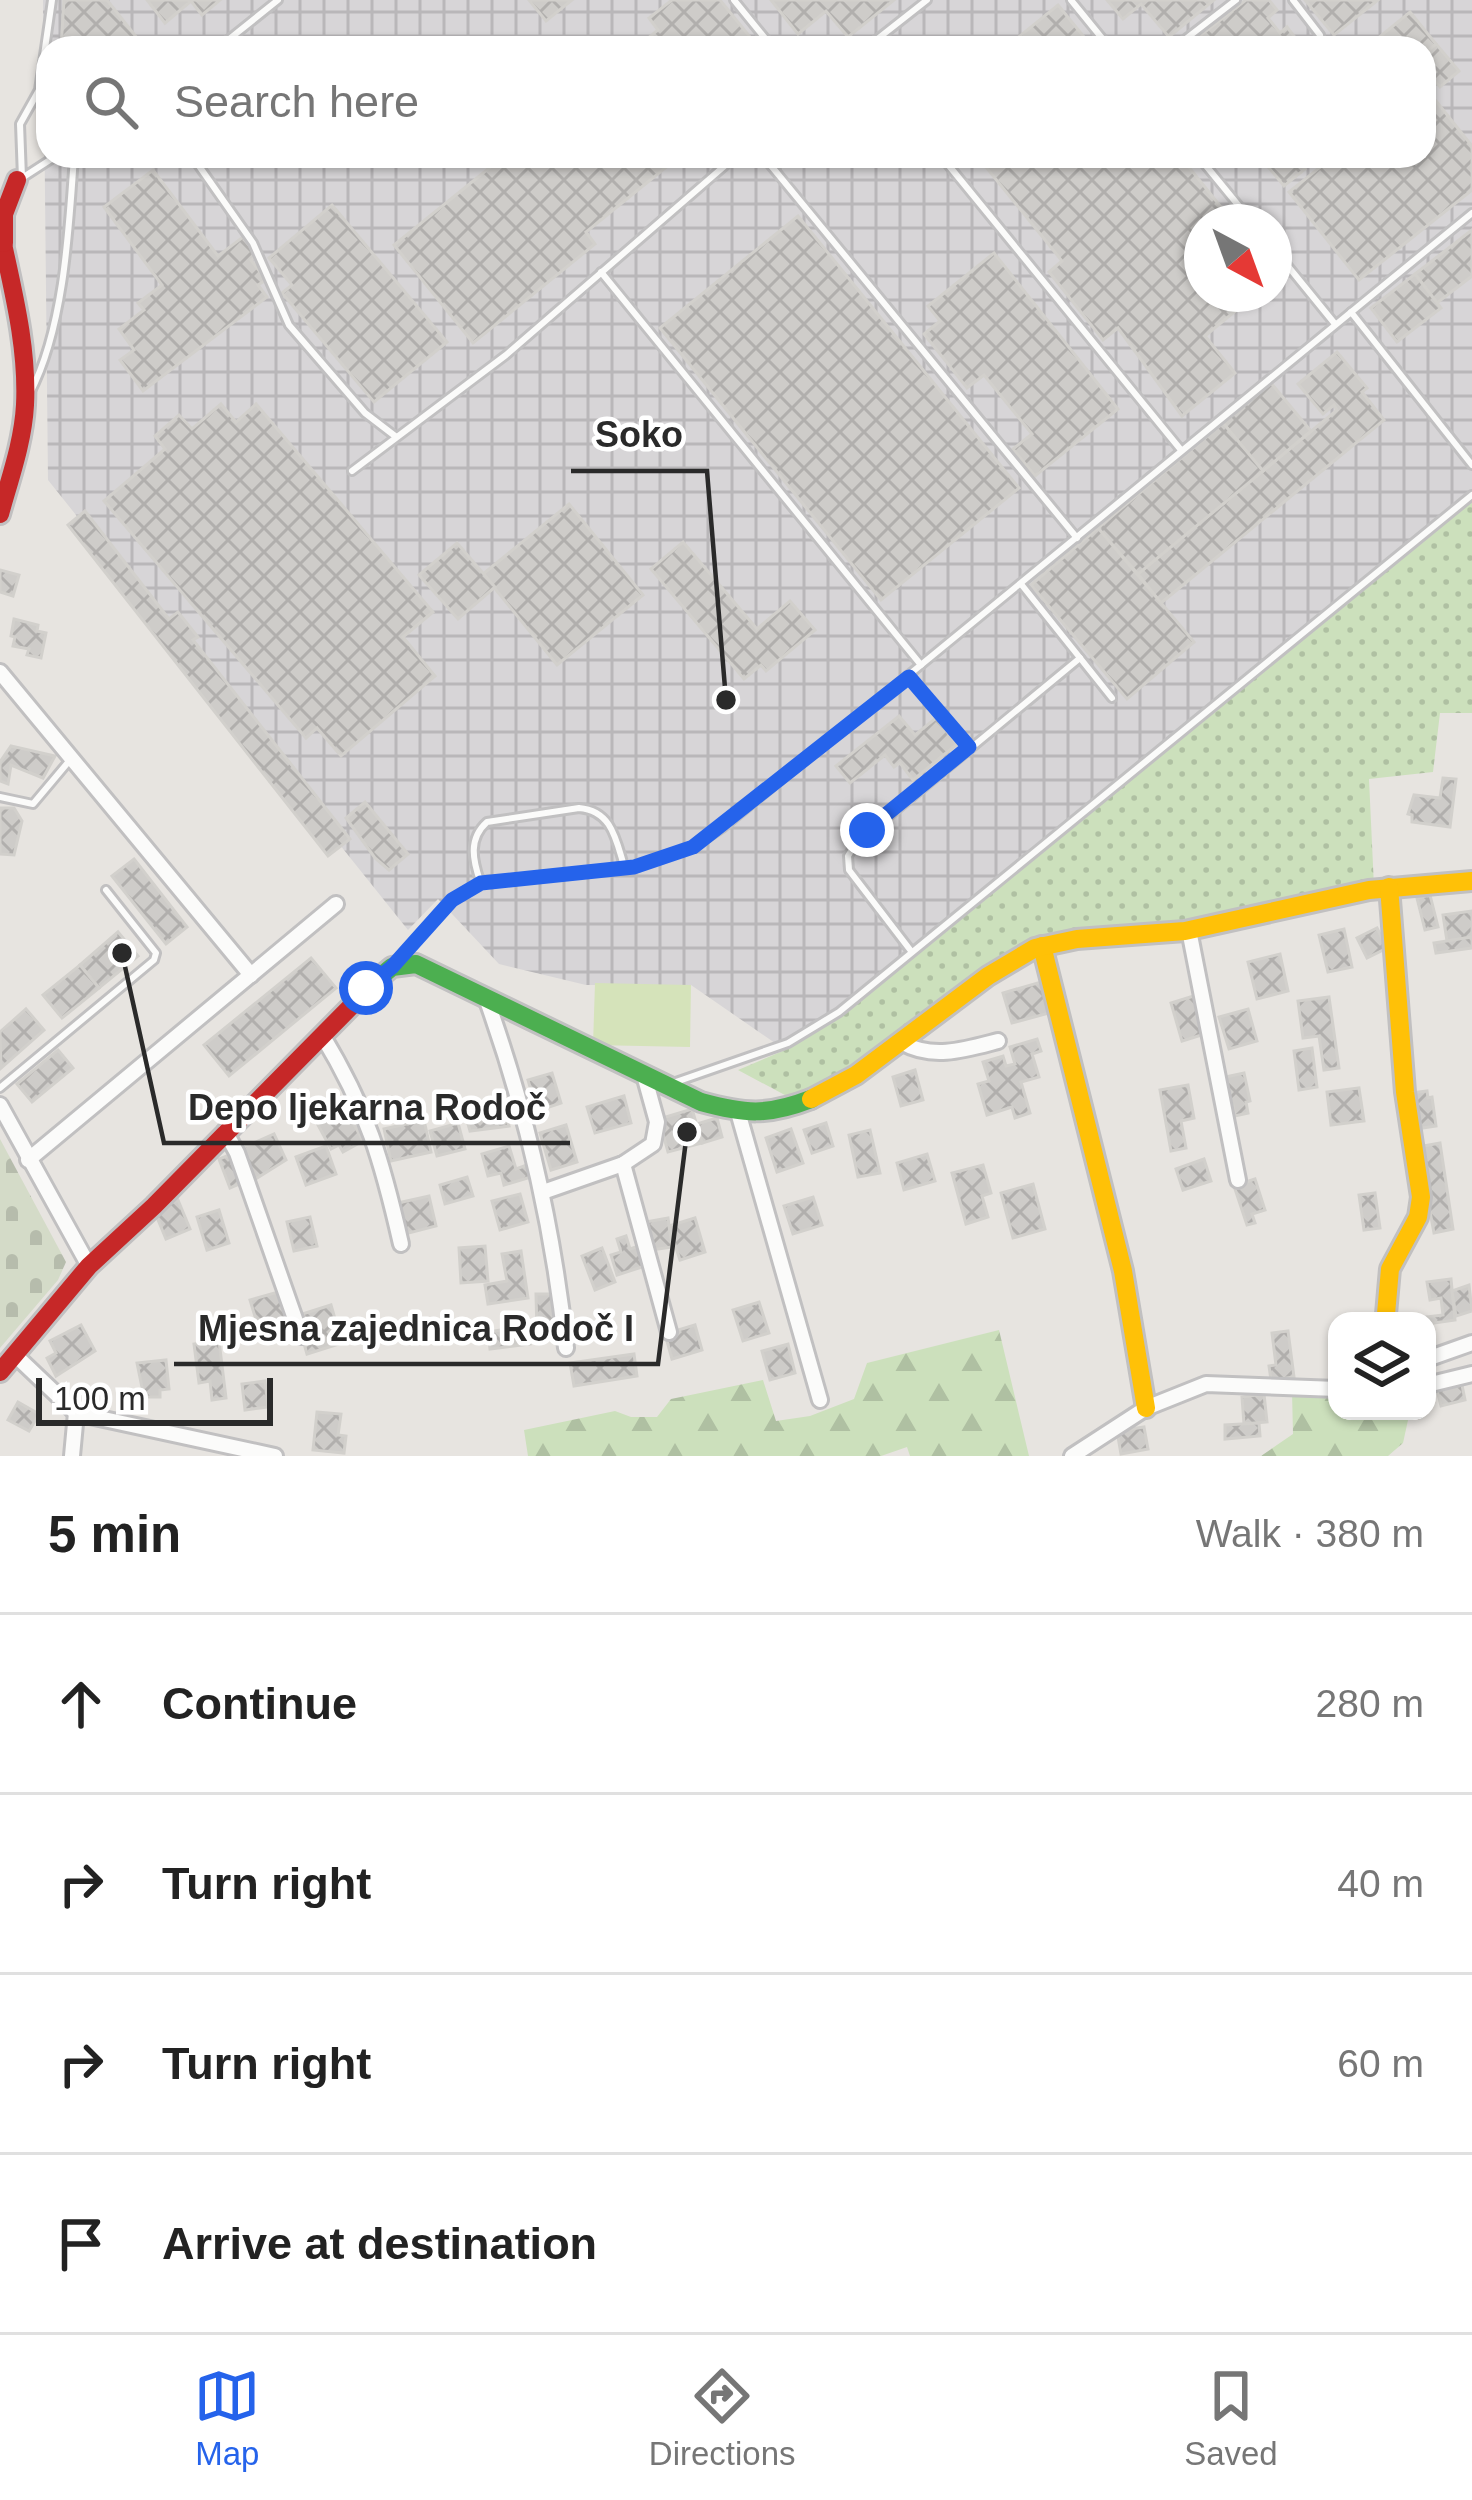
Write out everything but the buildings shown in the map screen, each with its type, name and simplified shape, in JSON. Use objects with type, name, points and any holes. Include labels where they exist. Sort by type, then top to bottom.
[{"type":"street","points":[[0,514],[7,464],[26,403],[2,239],[14,179]]},
{"type":"street","points":[[0,672],[251,975]]},
{"type":"street","points":[[0,1372],[89,1266],[392,967],[416,964],[700,1102],[738,1112],[772,1113],[796,1105],[903,1043],[994,971],[1042,946],[1189,930],[1389,887],[1472,881]]},
{"type":"street","points":[[1386,1312],[1390,1269],[1418,1217],[1421,1197],[1405,1092],[1389,887]]},
{"type":"street","points":[[28,1160],[336,904]]},
{"type":"street","points":[[1189,930],[1238,1180]]},
{"type":"street","points":[[1042,946],[1123,1271],[1146,1408]]},
{"type":"street","points":[[486,998],[522,1102],[543,1192],[566,1348]]},
{"type":"street","points":[[322,1035],[352,1085],[381,1155],[401,1244]]},
{"type":"street","points":[[903,1043],[918,1051],[939,1052],[998,1041]]},
{"type":"street","points":[[543,1192],[646,1152],[657,1136],[657,1122],[644,1075]]},
{"type":"street","points":[[0,1105],[89,1266]]},
{"type":"street","points":[[738,1112],[820,1400]]},
{"type":"street","points":[[225,1131],[237,1153],[301,1336]]},
{"type":"street","points":[[623,1164],[669,1332]]},
{"type":"street","points":[[1436,1356],[1472,1343]]},
{"type":"street","points":[[14,1354],[76,1413],[274,1456]]},
{"type":"street","points":[[1436,1383],[1472,1374]]},
{"type":"street","points":[[1072,1456],[1146,1408],[1206,1384],[1328,1389]]},
{"type":"street","points":[[72,1456],[76,1413]]},
{"type":"lane","points":[[47,36],[52,0]]},
{"type":"lane","points":[[233,36],[278,0]]},
{"type":"lane","points":[[734,0],[763,36]]},
{"type":"lane","points":[[881,36],[927,0]]},
{"type":"lane","points":[[1071,0],[1100,36]]},
{"type":"lane","points":[[1190,36],[1236,0]]},
{"type":"lane","points":[[1293,0],[1320,36]]},
{"type":"lane","points":[[14,179],[20,124],[36,95]]},
{"type":"lane","points":[[14,179],[36,167]]},
{"type":"lane","points":[[26,403],[42,371],[53,323],[73,168]]},
{"type":"lane","points":[[200,168],[253,243],[289,325],[365,413],[395,436]]},
{"type":"lane","points":[[352,471],[506,355],[722,168]]},
{"type":"lane","points":[[773,168],[1077,538]]},
{"type":"lane","points":[[950,168],[1182,451]]},
{"type":"lane","points":[[1208,168],[1237,204]]},
{"type":"lane","points":[[392,967],[452,900],[481,883],[625,868],[665,859],[707,838],[1472,213]]},
{"type":"lane","points":[[1292,271],[1335,324]]},
{"type":"lane","points":[[602,272],[922,666]]},
{"type":"lane","points":[[1351,311],[1472,465]]},
{"type":"lane","points":[[666,1085],[749,1058],[813,1030],[1472,495]]},
{"type":"lane","points":[[1021,584],[1112,698]]},
{"type":"lane","points":[[912,952],[856,883],[848,856],[867,830],[1080,658]]},
{"type":"lane","points":[[909,677],[969,747]]},
{"type":"lane","points":[[0,797],[33,805],[70,760]]},
{"type":"lane","points":[[481,883],[473,858],[475,838],[487,822],[579,808],[592,809],[608,820],[625,868]]},
{"type":"lane","points":[[0,1088],[154,960],[156,953],[106,890]]},
{"type":"shaded area","points":[[43,0],[1472,0],[1472,501],[828,1024],[785,1050],[691,985],[586,985],[499,964],[438,899],[408,930],[48,480],[45,168],[1436,168],[1436,36],[43,36]]},
{"type":"green space","points":[[1472,501],[1472,713],[1440,713],[1433,772],[1369,779],[1374,887],[1184,925],[1053,939],[903,1038],[796,1101],[738,1070],[828,1024]]},
{"type":"green space","points":[[595,983],[691,985],[690,1047],[593,1045]]},
{"type":"green space","points":[[0,1139],[66,1262],[58,1280],[0,1348]]},
{"type":"green space","points":[[999,1330],[1029,1456],[910,1456],[907,1447],[881,1456],[528,1456],[524,1430],[615,1411],[631,1417],[657,1417],[671,1399],[763,1380],[776,1421],[810,1416],[854,1399],[867,1363]]},
{"type":"green space","points":[[1292,1392],[1328,1392],[1328,1420],[1408,1420],[1403,1443],[1388,1456],[1261,1456],[1293,1434]]},
{"type":"traffic: fast","points":[[380,977],[392,967],[416,964],[701,1102],[756,1111],[811,1099]]},
{"type":"traffic: slow","points":[[811,1099],[856,1075],[988,976],[1035,948],[1077,939],[1185,931],[1369,890],[1472,881]]},
{"type":"traffic: slow","points":[[1386,1312],[1390,1269],[1418,1217],[1421,1197],[1405,1092],[1389,887]]},
{"type":"traffic: slow","points":[[1042,946],[1123,1271],[1146,1408]]},
{"type":"traffic: jam","points":[[4,243],[4,214],[17,180]]},
{"type":"traffic: jam","points":[[0,230],[18,317],[25,383],[22,433],[0,514]]},
{"type":"traffic: jam","points":[[0,1372],[89,1266],[380,977]]},
{"type":"place","name":"Soko","points":[[726,700]]},
{"type":"place","name":"Depo ljekarna Rodoč","points":[[122,953]]},
{"type":"place","name":"Mjesna zajednica Rodoč I","points":[[687,1132]]},
{"type":"route","points":[[366,988],[392,967],[452,900],[481,883],[634,867],[693,847],[909,677],[969,747],[867,830]]}]
